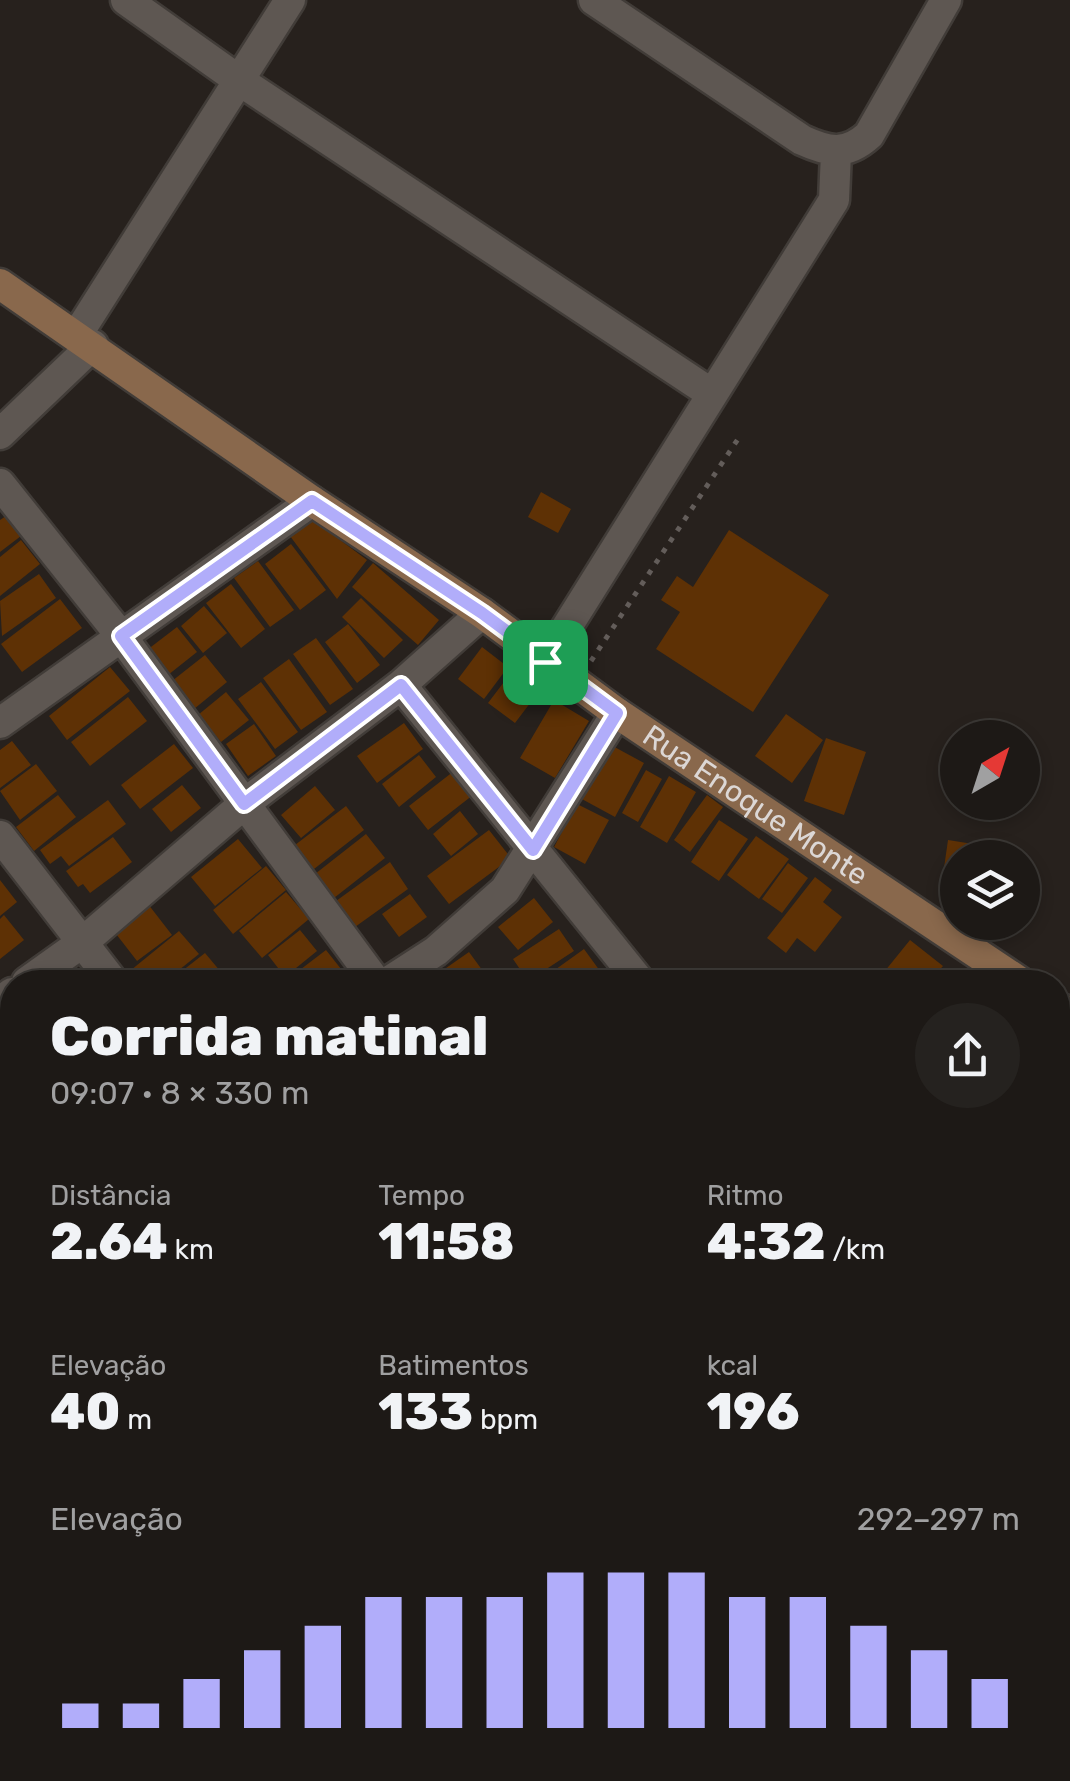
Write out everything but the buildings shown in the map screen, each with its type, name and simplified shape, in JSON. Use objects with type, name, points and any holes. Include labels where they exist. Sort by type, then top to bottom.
[{"type":"main road","name":"Rua Enoque Monte","points":[[0,284],[312,501],[482,613],[576,685],[1002,970]]},
{"type":"street","points":[[126,0],[240,81],[712,394]]},
{"type":"street","points":[[0,434],[85,340],[290,0]]},
{"type":"street","points":[[594,0],[802,140],[836,152],[858,145],[869,135],[946,0]]},
{"type":"street","points":[[545,662],[834,200],[836,152]]},
{"type":"street","points":[[0,484],[121,636],[367,970]]},
{"type":"street","points":[[0,723],[312,501]]},
{"type":"street","points":[[44,970],[83,942],[244,804],[401,685],[482,613]]},
{"type":"street","points":[[401,685],[630,970]]},
{"type":"street","points":[[405,970],[473,921],[505,890],[617,713]]},
{"type":"street","points":[[0,836],[104,970]]},
{"type":"path","points":[[576,685],[738,439]]},
{"type":"route","points":[[312,501],[482,613],[545,662],[617,713],[533,850],[401,685],[244,804],[121,636],[312,501]]}]
